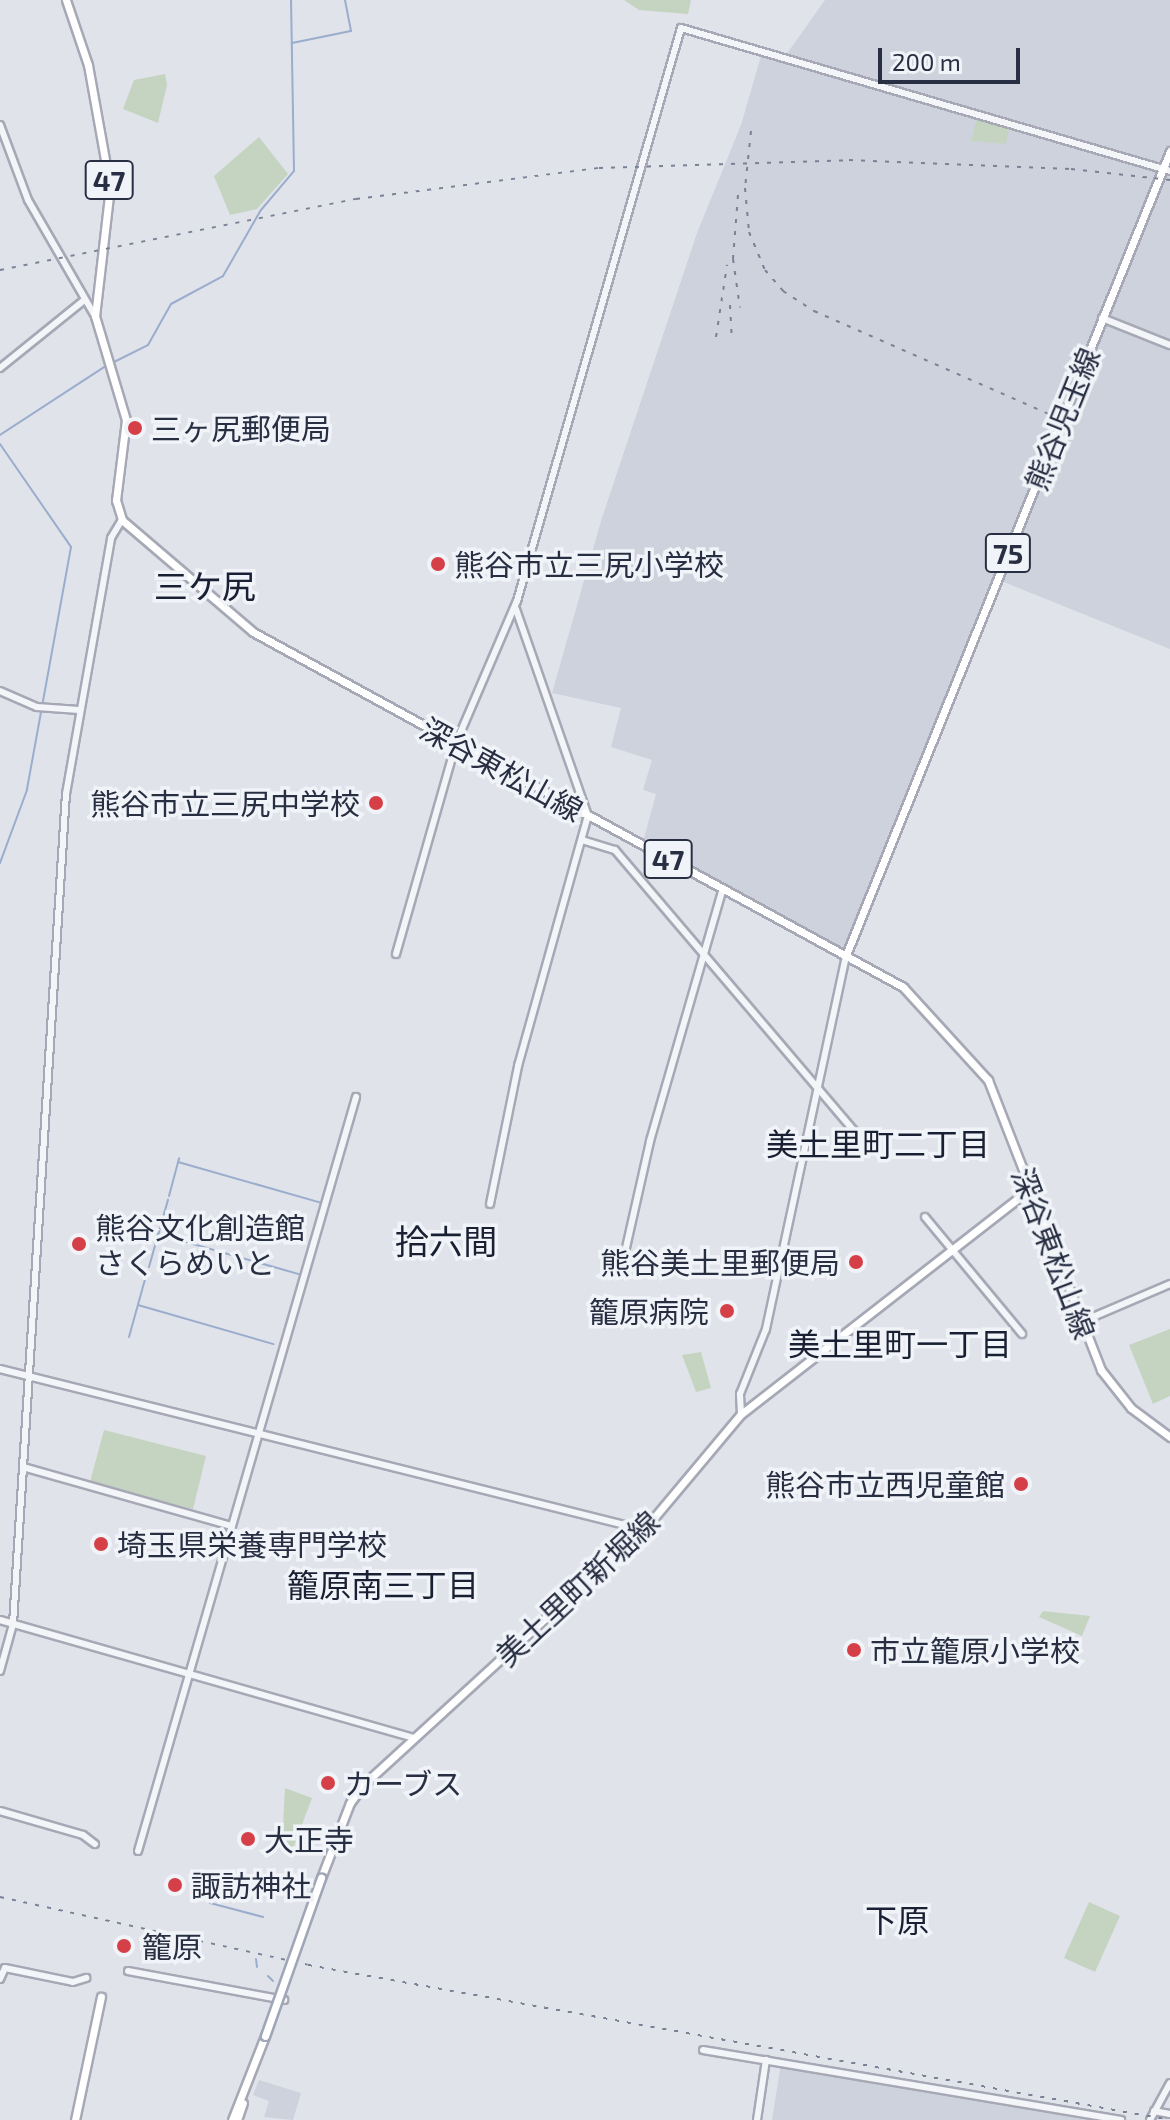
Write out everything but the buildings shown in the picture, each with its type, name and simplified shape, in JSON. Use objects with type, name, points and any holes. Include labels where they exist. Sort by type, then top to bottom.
[{"type":"main road","name":"47","points":[[66,0],[91,75],[110,187],[95,316],[126,420],[116,500],[122,520]]},
{"type":"main road","name":"熊谷児玉線","points":[[846,955],[1102,318],[1166,170],[1170,151]]},
{"type":"main road","name":"深谷東松山線","points":[[122,520],[236,622],[898,983],[976,1062],[992,1088],[1081,1322],[1115,1390],[1170,1437]]},
{"type":"main road","name":"美土里町新堀線","points":[[234,2120],[350,1803],[413,1738],[641,1529],[741,1414],[950,1247],[1029,1190]]},
{"type":"main road","points":[[75,2120],[101,1997]]},
{"type":"street","points":[[396,954],[456,743],[515,607],[681,28],[1166,170]]},
{"type":"street","points":[[0,125],[24,191],[83,301],[95,316]]},
{"type":"street","points":[[0,368],[83,301]]},
{"type":"street","points":[[1102,318],[1170,345]]},
{"type":"street","points":[[0,1671],[13,1624],[66,794],[111,538],[122,520]]},
{"type":"street","points":[[490,1204],[518,1066],[588,816],[515,607]]},
{"type":"street","points":[[0,691],[40,707],[79,710]]},
{"type":"street","points":[[582,840],[615,850],[854,1131]]},
{"type":"street","points":[[621,1270],[650,1141],[723,888]]},
{"type":"street","points":[[741,1414],[740,1394],[766,1329],[846,955]]},
{"type":"street","points":[[138,1851],[356,1097]]},
{"type":"street","points":[[925,1217],[1022,1334]]},
{"type":"street","points":[[1081,1322],[1170,1284]]},
{"type":"street","points":[[0,1369],[641,1529]]},
{"type":"street","points":[[23,1467],[232,1526]]},
{"type":"street","points":[[0,1620],[413,1738]]},
{"type":"street","points":[[0,1811],[83,1835],[95,1844]]},
{"type":"street","points":[[0,1979],[5,1968],[69,1981],[86,1978]]},
{"type":"street","points":[[128,1971],[284,2000]]},
{"type":"street","points":[[703,2050],[1121,2120]]},
{"type":"street","points":[[757,2120],[766,2060]]},
{"type":"street","points":[[1150,2120],[1170,2083]]},
{"type":"street","points":[[1154,2111],[1170,2114]]},
{"type":"shaded area","points":[[825,0],[1170,0],[1170,649],[994,578],[845,950],[643,842],[656,794],[643,790],[652,760],[611,747],[621,708],[552,693],[601,521],[697,233],[741,125],[761,56],[781,62]]},
{"type":"shaded area","points":[[781,2064],[1088,2120],[772,2120]]},
{"type":"shaded area","points":[[259,2080],[301,2093],[293,2120],[264,2117],[269,2101],[253,2095]]},
{"type":"green space","points":[[624,0],[691,0],[688,14],[639,10]]},
{"type":"green space","points":[[165,74],[167,85],[158,123],[123,109],[134,80]]},
{"type":"green space","points":[[977,118],[1009,128],[1006,144],[971,141]]},
{"type":"green space","points":[[259,137],[288,174],[257,209],[230,215],[214,176]]},
{"type":"green space","points":[[1170,1329],[1170,1396],[1153,1404],[1129,1345]]},
{"type":"green space","points":[[701,1352],[711,1388],[696,1392],[682,1355]]},
{"type":"green space","points":[[104,1430],[206,1456],[193,1509],[90,1482]]},
{"type":"green space","points":[[1043,1611],[1090,1616],[1082,1636],[1039,1617]]},
{"type":"green space","points":[[285,1788],[312,1798],[292,1851],[282,1846]]},
{"type":"green space","points":[[1089,1902],[1120,1916],[1095,1972],[1064,1958]]},
{"type":"waterway","points":[[112,363],[148,345],[171,304],[223,276],[261,210],[294,171],[291,0]]},
{"type":"waterway","points":[[292,43],[351,31],[345,0]]},
{"type":"waterway","points":[[0,435],[106,366]]},
{"type":"waterway","points":[[0,444],[71,547],[27,790],[0,863]]},
{"type":"waterway","points":[[169,1196],[179,1158]]},
{"type":"waterway","points":[[178,1162],[322,1203]]},
{"type":"waterway","points":[[149,1267],[168,1200]]},
{"type":"waterway","points":[[158,1234],[302,1275]]},
{"type":"waterway","points":[[129,1337],[147,1272]]},
{"type":"waterway","points":[[138,1305],[273,1344]]},
{"type":"waterway","points":[[210,1903],[263,1917]]},
{"type":"waterway","points":[[256,1959],[257,1967]]},
{"type":"waterway","points":[[268,1976],[273,1981]]},
{"type":"railway","points":[[751,131],[745,188],[749,232],[765,270],[783,291],[814,311],[1053,416]]},
{"type":"railway","points":[[0,270],[356,199],[599,168],[849,160],[1071,169],[1170,180]]},
{"type":"railway","points":[[738,195],[733,259],[740,308]]},
{"type":"railway","points":[[716,337],[727,265]]},
{"type":"railway","points":[[730,305],[732,340]]},
{"type":"railway","points":[[0,1897],[308,1965],[1170,2120]]},
{"type":"place","name":"三ヶ尻郵便局","points":[[135,428]]},
{"type":"place","name":"熊谷市立三尻小学校","points":[[438,564]]},
{"type":"place","name":"熊谷市立三尻中学校","points":[[376,803]]},
{"type":"place","name":"熊谷文化創造館 さくらめいと","points":[[79,1244]]},
{"type":"place","name":"熊谷美土里郵便局","points":[[856,1262]]},
{"type":"place","name":"籠原病院","points":[[727,1311]]},
{"type":"place","name":"熊谷市立西児童館","points":[[1021,1484]]},
{"type":"place","name":"埼玉県栄養専門学校","points":[[101,1544]]},
{"type":"place","name":"市立籠原小学校","points":[[854,1650]]},
{"type":"place","name":"カーブス","points":[[328,1783]]},
{"type":"place","name":"大正寺","points":[[248,1839]]},
{"type":"place","name":"諏訪神社","points":[[175,1885]]},
{"type":"place","name":"籠原","points":[[124,1946]]},
{"type":"district","name":"三ケ尻","points":[[205,586]]},
{"type":"district","name":"美土里町二丁目","points":[[878,1143]]},
{"type":"district","name":"拾六間","points":[[446,1241]]},
{"type":"district","name":"美土里町一丁目","points":[[900,1343]]},
{"type":"district","name":"籠原南三丁目","points":[[383,1584]]},
{"type":"district","name":"下原","points":[[897,1919]]}]
